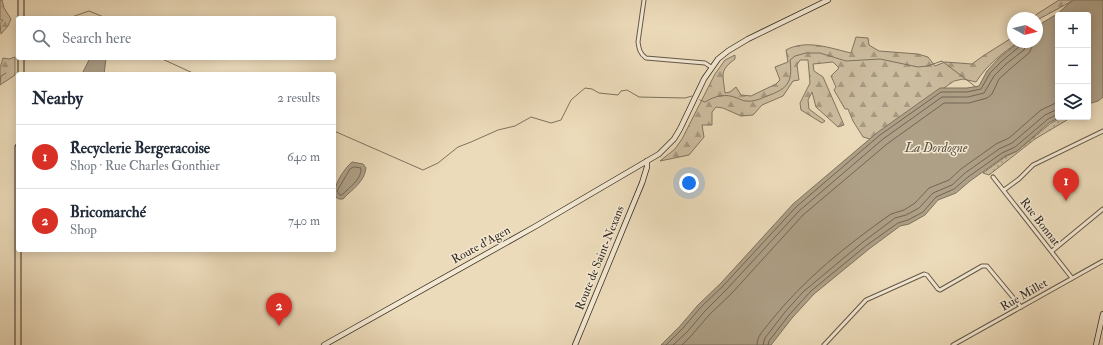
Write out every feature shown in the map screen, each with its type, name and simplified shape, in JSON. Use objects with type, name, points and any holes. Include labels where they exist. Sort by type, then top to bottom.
[{"type":"main road","points":[[20,0],[20,16]]},
{"type":"main road","name":"Route d'Agen","points":[[324,345],[659,154],[674,139],[704,79],[718,59],[737,45],[828,0]]},
{"type":"main road","points":[[20,60],[20,72]]},
{"type":"main road","name":"Route de Saint-Nexans","points":[[575,345],[643,176],[645,162]]},
{"type":"main road","points":[[631,170],[637,170],[643,176]]},
{"type":"main road","points":[[18,252],[18,345]]},
{"type":"main road","points":[[21,252],[21,345]]},
{"type":"main road","points":[[1096,345],[1103,314]]},
{"type":"street","points":[[644,0],[638,42],[642,56],[646,58],[700,62],[711,67]]},
{"type":"street","points":[[1004,190],[1019,179],[1033,165],[1103,131]]},
{"type":"street","name":"Rue Bonnat","points":[[993,177],[1072,278]]},
{"type":"street","points":[[1052,251],[1103,209]]},
{"type":"street","name":"Rue Millet","points":[[953,345],[1103,261]]},
{"type":"street","points":[[824,345],[866,300],[924,274],[927,275],[940,290],[982,266],[987,266],[1021,307]]},
{"type":"green space","points":[[0,0],[2,0],[4,8],[11,19],[8,26],[1,34],[0,23],[3,20],[0,20]]},
{"type":"green space","points":[[1059,0],[1074,0],[1043,17],[1043,12],[1040,12]]},
{"type":"green space","points":[[856,37],[868,38],[869,45],[879,51],[918,54],[928,57],[935,66],[945,62],[972,64],[1007,41],[1007,48],[1010,48],[985,70],[976,82],[963,79],[954,81],[870,139],[863,137],[853,121],[848,109],[845,109],[834,90],[836,87],[831,76],[839,68],[833,62],[813,64],[814,71],[823,77],[844,125],[838,127],[816,107],[812,92],[808,100],[809,109],[825,121],[822,123],[801,110],[800,103],[810,83],[808,60],[800,60],[797,65],[799,80],[793,81],[783,96],[762,105],[753,115],[741,116],[723,108],[716,107],[712,112],[712,125],[702,125],[704,137],[689,155],[660,161],[675,149],[682,139],[715,74],[725,60],[735,55],[735,59],[726,67],[723,73],[725,93],[730,92],[736,87],[741,95],[751,96],[776,84],[780,80],[775,67],[788,62],[786,50],[802,45],[810,45],[851,53]]},
{"type":"green space","points":[[15,57],[15,75],[0,85],[0,66],[3,58],[9,59]]},
{"type":"green space","points":[[1057,120],[1067,120],[1035,139],[989,175],[983,173],[1005,157],[1017,151],[1051,123]]},
{"type":"water","name":"La Dordogne","points":[[1073,0],[1103,0],[1103,97],[1098,101],[1091,103],[1091,12],[1059,12]]},
{"type":"water","name":"La Dordogne","points":[[1055,15],[1055,120],[1050,122],[1017,151],[1005,156],[956,193],[938,200],[925,215],[909,224],[900,226],[869,249],[814,294],[792,318],[771,345],[661,345],[698,305],[721,283],[793,204],[878,132],[940,88],[967,88],[979,86],[987,71],[999,58],[1012,48],[1043,48],[1043,22]]},
{"type":"water","points":[[89,60],[106,60],[104,72],[83,72]]},
{"type":"water","points":[[352,162],[363,164],[366,168],[360,182],[343,199],[339,199],[336,197],[336,187],[346,169]]},
{"type":"waterway","points":[[75,16],[89,11],[101,16]]},
{"type":"waterway","points":[[700,100],[705,102],[724,95],[733,96],[745,101],[751,101],[779,91],[784,88],[789,80],[791,68],[790,60],[795,56],[806,53],[820,53],[846,61],[880,59],[918,67],[927,66],[942,61],[976,87]]},
{"type":"waterway","points":[[164,60],[191,72]]},
{"type":"waterway","points":[[0,83],[1,76],[6,73]]},
{"type":"waterway","points":[[336,132],[423,170],[438,163],[458,147],[498,130],[515,126],[531,117],[551,123],[561,120],[571,100],[585,88],[592,89],[599,93],[618,95],[621,91],[627,90],[639,97],[685,98],[692,96]]},
{"type":"place","name":"Recyclerie Bergeracoise","points":[[1066,201]]},
{"type":"place","name":"Bricomarché","points":[[279,326]]}]
